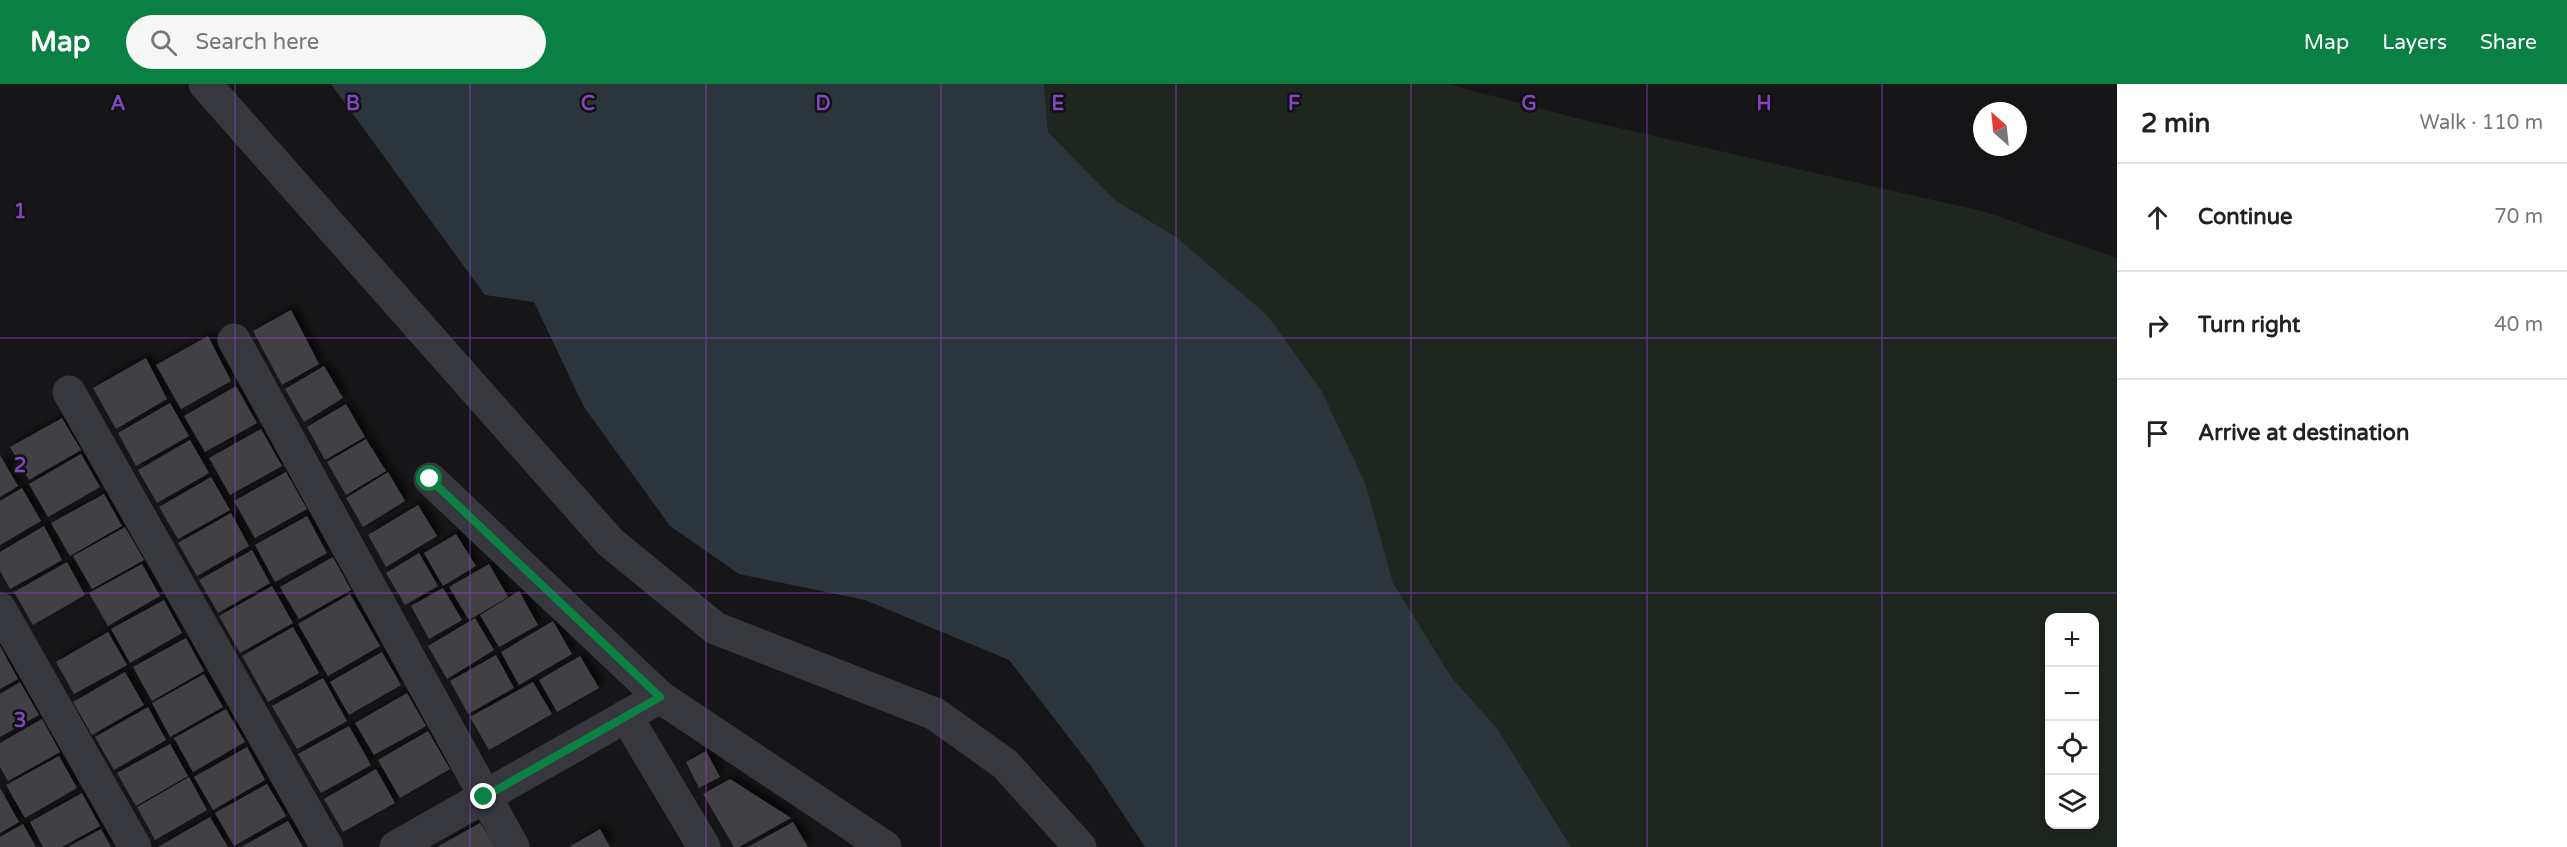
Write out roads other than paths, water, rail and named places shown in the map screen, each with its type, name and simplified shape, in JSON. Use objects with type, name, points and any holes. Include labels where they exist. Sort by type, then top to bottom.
[{"type":"street","points":[[206,84],[610,542],[715,628],[935,714],[1005,764],[1080,847]]},
{"type":"street","points":[[234,340],[513,847]]},
{"type":"street","points":[[69,392],[327,847]]},
{"type":"street","points":[[430,479],[660,697],[885,847]]},
{"type":"street","points":[[0,609],[135,847]]},
{"type":"street","points":[[396,847],[660,697]]},
{"type":"street","points":[[626,716],[704,847]]}]
